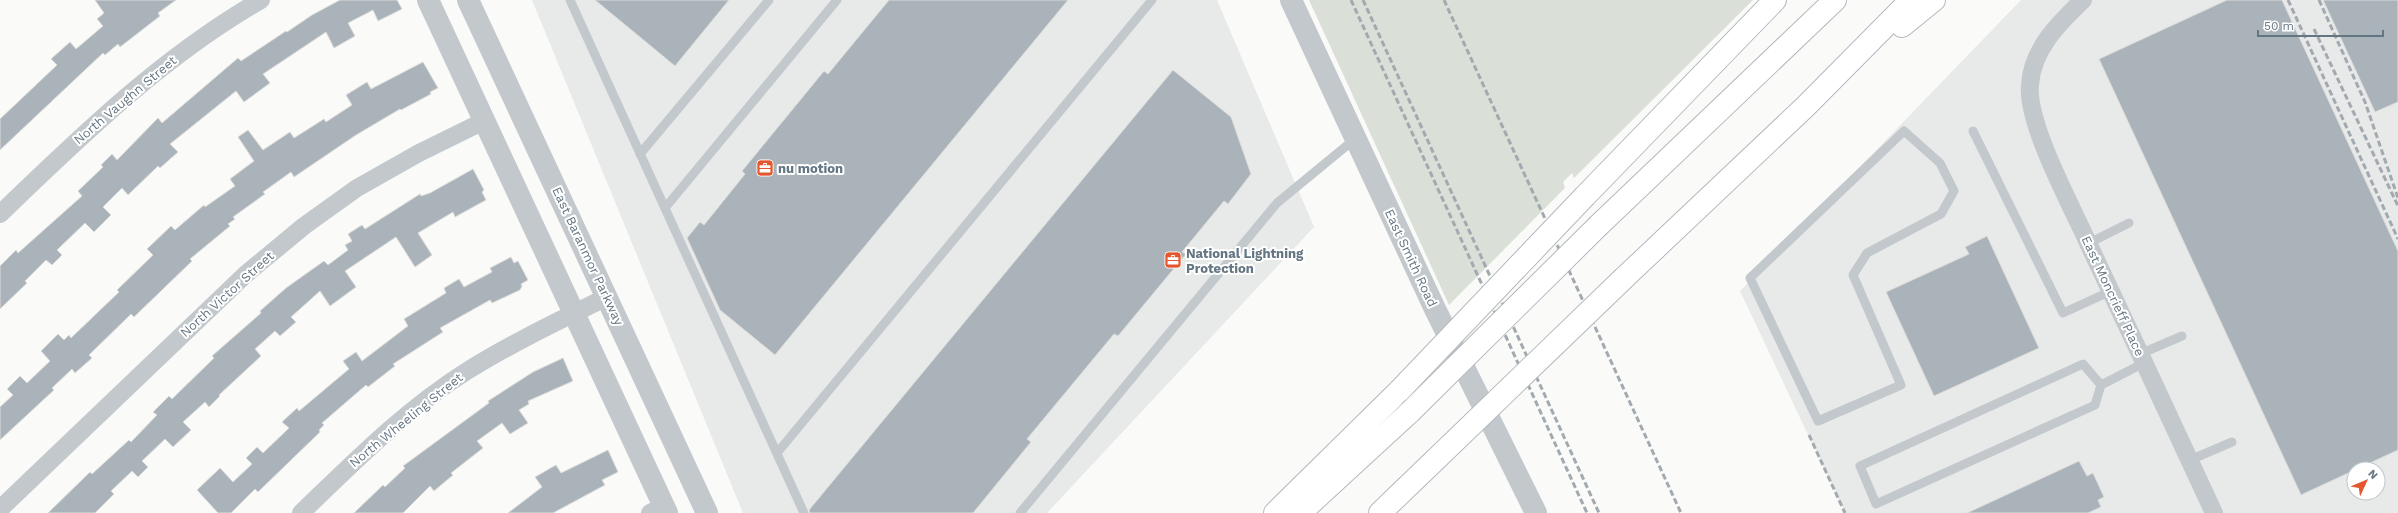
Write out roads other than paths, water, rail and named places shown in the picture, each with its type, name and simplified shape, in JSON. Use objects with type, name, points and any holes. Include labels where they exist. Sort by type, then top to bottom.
[{"type":"highway","points":[[1275,513],[1400,390],[1775,0]]},
{"type":"highway","points":[[1300,513],[1410,412],[1599,225],[1835,0]]},
{"type":"highway","points":[[1380,513],[1624,278],[1806,106],[1911,0]]},
{"type":"highway","points":[[1806,106],[1934,0]]},
{"type":"street","name":"North Vaughn Street","points":[[0,214],[88,129],[137,86],[207,34],[261,0]]},
{"type":"street","points":[[428,0],[575,313],[660,511]]},
{"type":"street","name":"East Baranmor Parkway","points":[[468,0],[707,513]]},
{"type":"street","name":"East Smith Road","points":[[1291,0],[1436,309],[1536,513]]},
{"type":"street","name":"East Moncrieff Place","points":[[2083,0],[2046,40],[2039,52],[2031,74],[2029,99],[2035,119],[2089,243],[2214,513]]},
{"type":"street","name":"North Victor Street","points":[[0,509],[246,274],[304,226],[356,188],[419,153],[484,121]]},
{"type":"street","name":"North Wheeling Street","points":[[301,513],[369,448],[447,385],[532,334],[607,297]]},
{"type":"lane","points":[[570,0],[804,513]]},
{"type":"lane","points":[[640,154],[769,0]]},
{"type":"lane","points":[[665,208],[837,0]]},
{"type":"lane","points":[[777,453],[1152,0]]},
{"type":"lane","points":[[1904,131],[1940,163],[1954,191],[1941,214],[1867,253],[1853,275],[1901,385],[1818,421],[1750,278],[1904,131]]},
{"type":"lane","points":[[1973,131],[2063,313],[2111,291]]},
{"type":"lane","points":[[1020,513],[1277,203],[1356,138]]},
{"type":"lane","points":[[2089,243],[2129,224]]},
{"type":"lane","points":[[2101,385],[2083,364],[1860,466],[1876,504],[2095,405],[2101,385],[2142,358],[2182,336]]},
{"type":"lane","points":[[2190,460],[2232,442]]},
{"type":"railway","points":[[1351,0],[1587,513]]},
{"type":"railway","points":[[1363,0],[1599,513]]},
{"type":"railway","points":[[1444,0],[1681,513]]},
{"type":"railway","points":[[2288,0],[2398,239]]},
{"type":"railway","points":[[2319,0],[2365,102],[2398,198]]},
{"type":"railway","points":[[2314,29],[2398,206]]},
{"type":"railway","points":[[1809,435],[1845,513]]},
{"type":"place","name":"nu motion","points":[[765,168]]},
{"type":"place","name":"National Lightning Protection","points":[[1173,260]]}]
